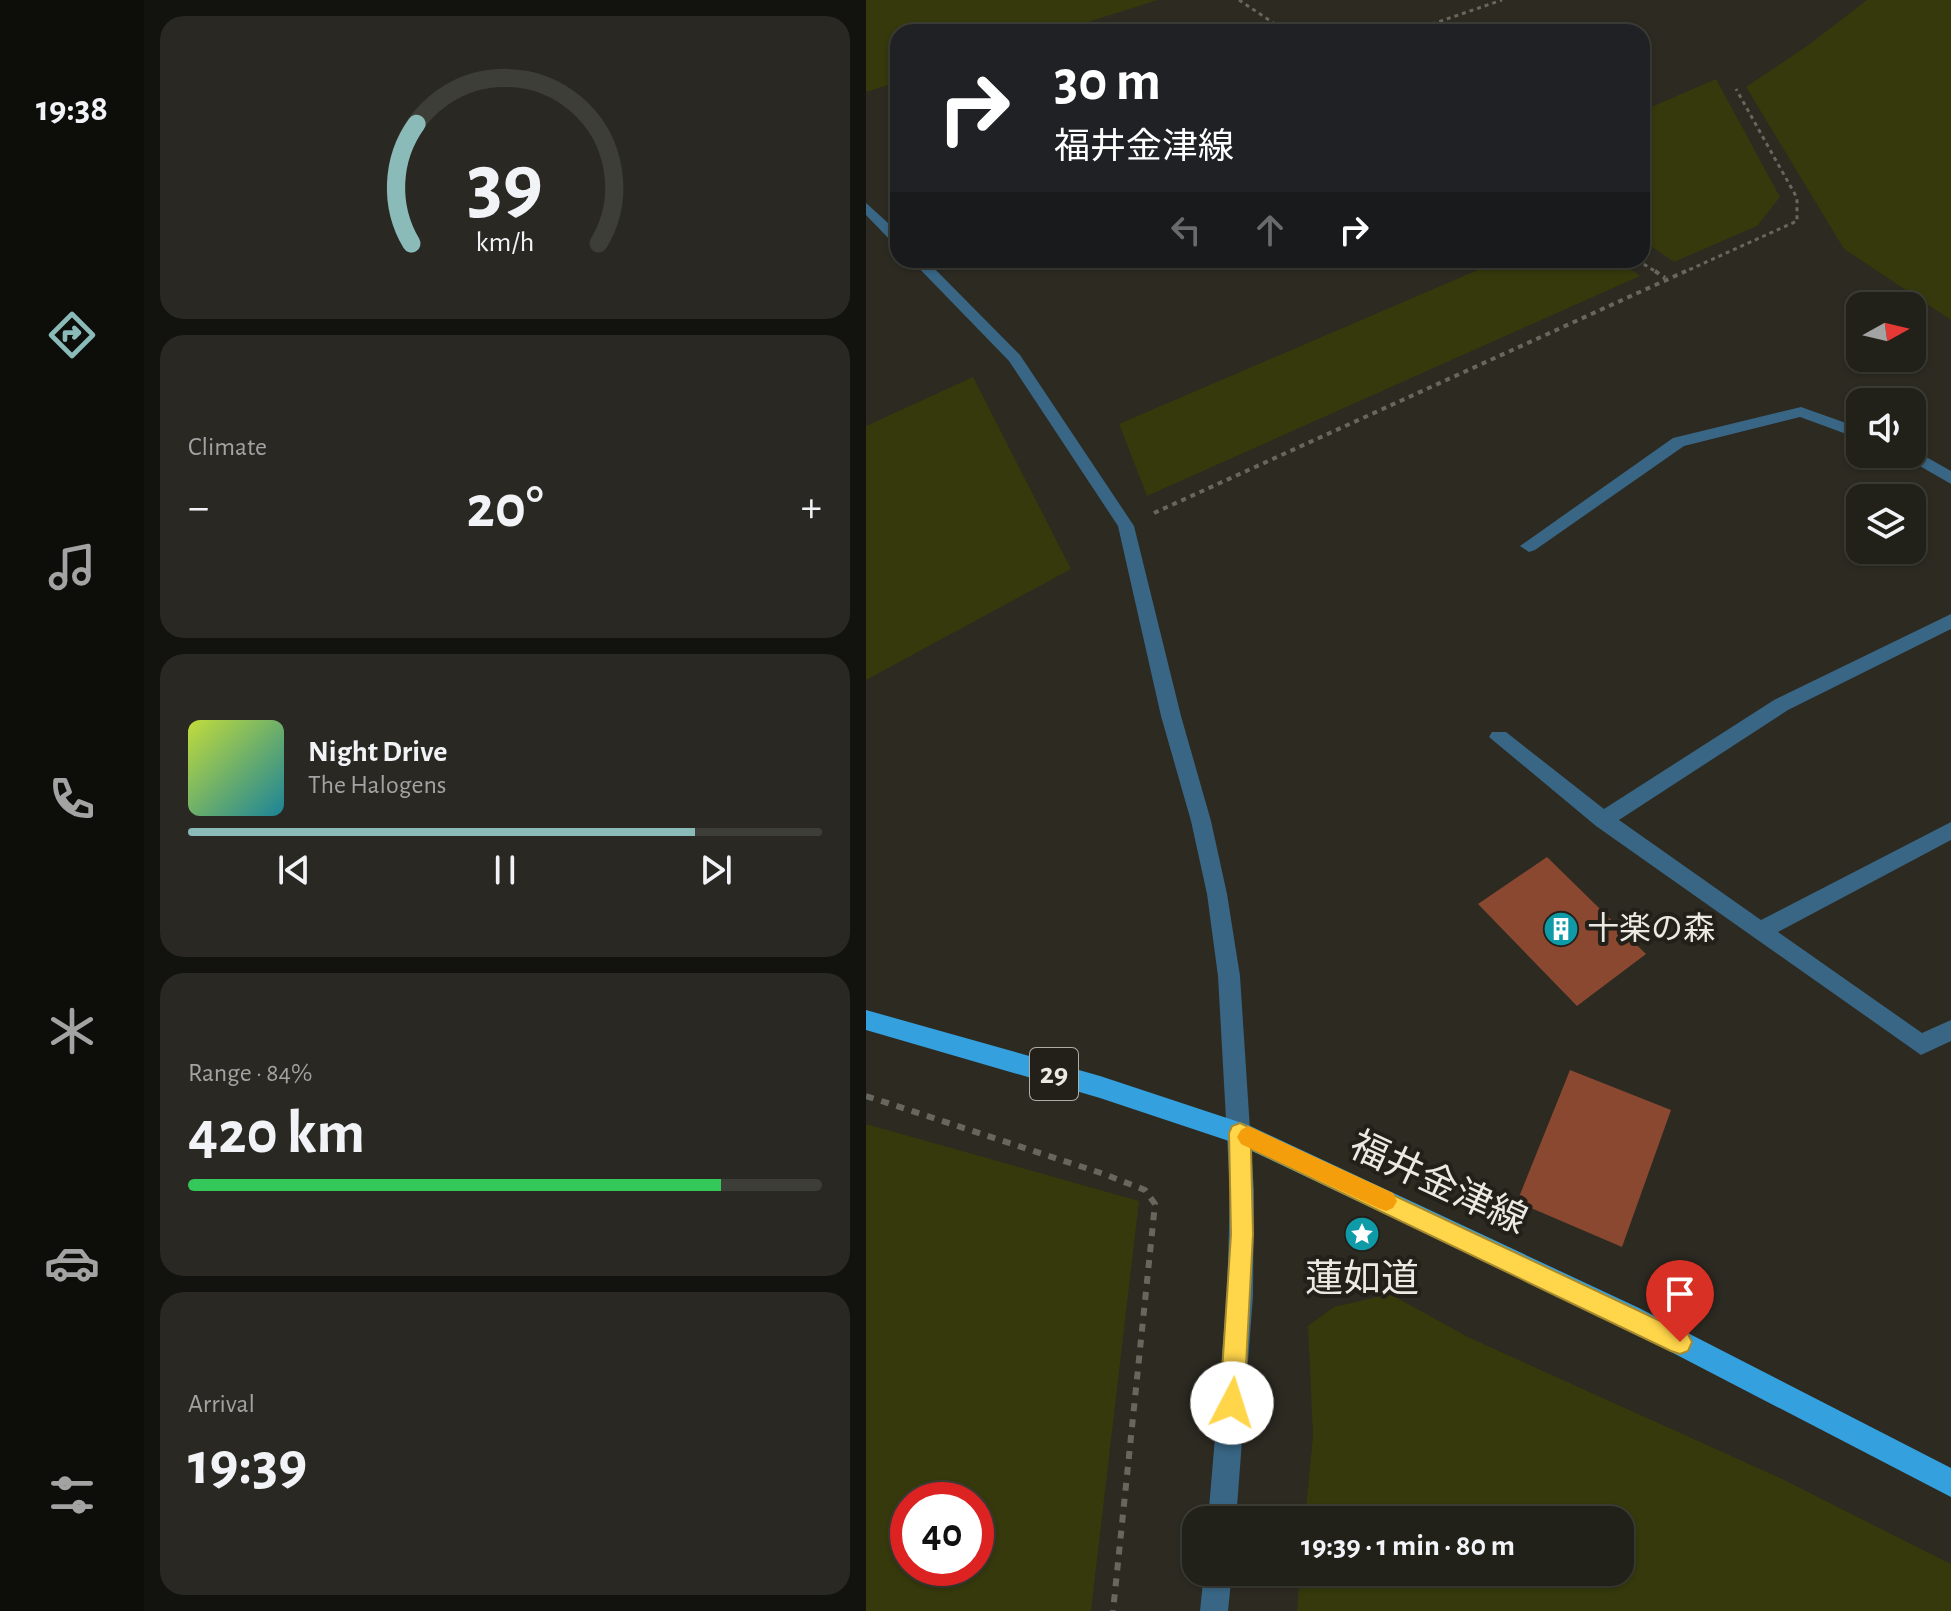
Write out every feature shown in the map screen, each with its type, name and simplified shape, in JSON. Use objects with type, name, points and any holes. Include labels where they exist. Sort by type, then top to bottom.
[{"type":"main road","name":"福井金津線","points":[[866,1020],[1100,1087],[1240,1133],[1630,1317],[1951,1483]]},
{"type":"street","points":[[866,207],[890,232]]},
{"type":"street","points":[[926,268],[1015,358],[1126,526],[1217,894],[1229,976],[1240,1133],[1240,1296],[1223,1506]]},
{"type":"street","points":[[1529,546],[1679,442],[1801,412],[1846,429]]},
{"type":"street","points":[[1926,463],[1951,479]]},
{"type":"street","points":[[1603,820],[1781,705],[1951,621]]},
{"type":"street","points":[[1499,737],[1603,820],[1921,1045],[1951,1030]]},
{"type":"street","points":[[1760,931],[1951,830]]},
{"type":"street","points":[[1214,1611],[1217,1586]]},
{"type":"path","points":[[1239,0],[1275,24]]},
{"type":"path","points":[[1432,24],[1502,0]]},
{"type":"path","points":[[1126,526],[1797,221],[1797,198],[1736,89]]},
{"type":"path","points":[[1649,268],[1665,279]]},
{"type":"path","points":[[866,1096],[1104,1174],[1145,1190],[1155,1204],[1113,1611]]},
{"type":"green space","points":[[866,0],[1158,0],[1082,24],[890,24],[890,84],[866,92]]},
{"type":"green space","points":[[1867,0],[1951,0],[1951,320],[1926,303],[1926,292],[1909,292],[1844,249],[1746,87]]},
{"type":"green space","points":[[1716,79],[1780,197],[1757,226],[1674,262],[1650,246],[1650,108]]},
{"type":"green space","points":[[1482,268],[1629,268],[1640,276],[1147,496],[1119,424]]},
{"type":"green space","points":[[973,377],[1071,569],[866,680],[866,426]]},
{"type":"green space","points":[[866,1124],[1139,1201],[1091,1611],[866,1611]]},
{"type":"green space","points":[[1390,1294],[1470,1338],[1782,1479],[1951,1564],[1951,1611],[1297,1611],[1299,1586],[1634,1586],[1634,1506],[1306,1506],[1313,1435],[1308,1326],[1334,1307]]},
{"type":"building","name":"十楽の森","points":[[1547,857],[1646,954],[1577,1006],[1478,904]]},
{"type":"building","points":[[1570,1070],[1671,1110],[1622,1247],[1517,1202]]},
{"type":"slow traffic","points":[[1248,1137],[1386,1201]]},
{"type":"place","name":"十楽の森","points":[[1561,929]]},
{"type":"place","name":"蓮如道","points":[[1362,1234]]},
{"type":"route","points":[[1232,1403],[1242,1234],[1240,1133],[1680,1342]]}]
